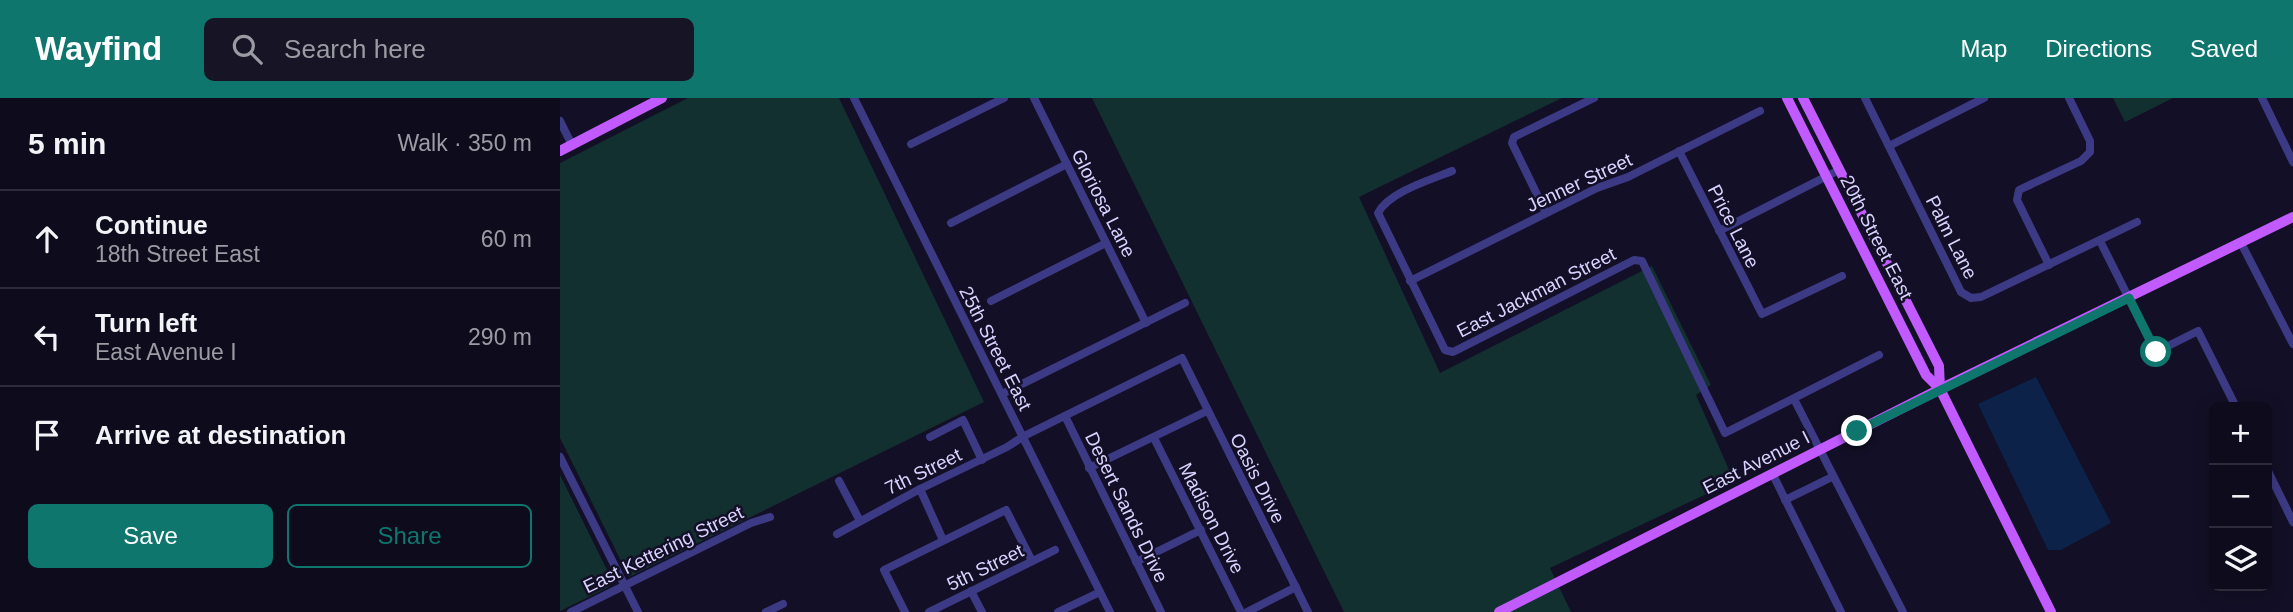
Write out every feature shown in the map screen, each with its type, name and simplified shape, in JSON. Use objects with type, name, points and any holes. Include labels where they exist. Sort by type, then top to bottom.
[{"type":"main road","points":[[560,151],[662,98]]},
{"type":"main road","name":"20th Street East","points":[[1787,98],[1926,375],[1940,389],[2051,612]]},
{"type":"main road","name":"20th Street East","points":[[1803,98],[1939,366],[1940,389]]},
{"type":"main road","name":"East Avenue I","points":[[1499,612],[1940,389],[2293,217]]},
{"type":"street","name":"25th Street East","points":[[854,98],[1110,612]]},
{"type":"street","points":[[911,144],[1004,98]]},
{"type":"street","name":"Gloriosa Lane","points":[[1034,98],[1146,323]]},
{"type":"street","points":[[1546,213],[1512,143],[1514,137],[1594,98]]},
{"type":"street","name":"Palm Lane","points":[[1865,98],[1961,292],[1971,298],[1981,297],[2137,222]]},
{"type":"street","points":[[1889,146],[1984,98]]},
{"type":"street","points":[[2049,265],[2017,200],[2019,190],[2081,161],[2090,152],[2090,141],[2069,98]]},
{"type":"street","points":[[2262,98],[2290,148],[2293,162]]},
{"type":"street","name":"Jenner Street","points":[[1410,281],[1760,111]]},
{"type":"street","points":[[560,121],[572,145]]},
{"type":"street","name":"Price Lane","points":[[1679,151],[1762,314],[1842,276]]},
{"type":"street","points":[[951,223],[1067,164]]},
{"type":"street","points":[[1718,231],[1839,170]]},
{"type":"street","points":[[1410,281],[1378,213],[1382,204],[1394,197],[1452,171]]},
{"type":"street","points":[[2100,241],[2156,352],[2198,331],[2234,402]]},
{"type":"street","points":[[990,301],[1106,243]]},
{"type":"street","points":[[2241,243],[2293,344]]},
{"type":"street","name":"East Jackman Street","points":[[1410,281],[1445,350],[1453,352],[1634,260],[1642,261],[1725,433],[1794,399]]},
{"type":"street","points":[[1002,394],[1185,303]]},
{"type":"street","points":[[1879,355],[1794,399],[1903,612]]},
{"type":"street","name":"Oasis Drive","points":[[1182,358],[1308,612]]},
{"type":"street","name":"7th Street","points":[[837,534],[920,489],[1182,358]]},
{"type":"street","points":[[1089,468],[1207,411]]},
{"type":"street","name":"Desert Sands Drive","points":[[1065,416],[1161,612]]},
{"type":"street","points":[[930,437],[963,420],[982,460]]},
{"type":"street","name":"Madison Drive","points":[[1154,438],[1241,612]]},
{"type":"street","points":[[560,457],[638,612]]},
{"type":"street","points":[[1772,473],[1841,612]]},
{"type":"street","points":[[1785,500],[1832,477]]},
{"type":"street","points":[[2272,479],[2293,522]]},
{"type":"street","points":[[839,481],[860,521]]},
{"type":"street","points":[[920,489],[943,540]]},
{"type":"street","points":[[905,612],[884,570],[1006,510],[1032,561]]},
{"type":"street","name":"East Kettering Street","points":[[571,612],[751,523],[769,517]]},
{"type":"street","points":[[1136,562],[1201,530]]},
{"type":"street","name":"5th Street","points":[[929,612],[1055,550]]},
{"type":"street","points":[[1247,612],[1296,587]]},
{"type":"street","points":[[971,591],[982,612]]},
{"type":"street","points":[[1058,612],[1100,592]]},
{"type":"street","points":[[766,612],[783,604]]},
{"type":"green space","points":[[688,98],[839,98],[984,402],[629,577],[560,438],[560,163]]},
{"type":"green space","points":[[1092,98],[1562,98],[1359,197],[1440,373],[1652,266],[1711,385],[1696,395],[1734,481],[1550,568],[1571,612],[1344,612]]},
{"type":"green space","points":[[2113,98],[2173,98],[2125,122]]},
{"type":"green space","points":[[560,475],[612,580],[609,587],[560,611]]},
{"type":"water","points":[[2036,377],[2111,523],[2061,550],[2048,550],[1978,404]]},
{"type":"route","points":[[1857,431],[2129,298],[2156,352]]}]
